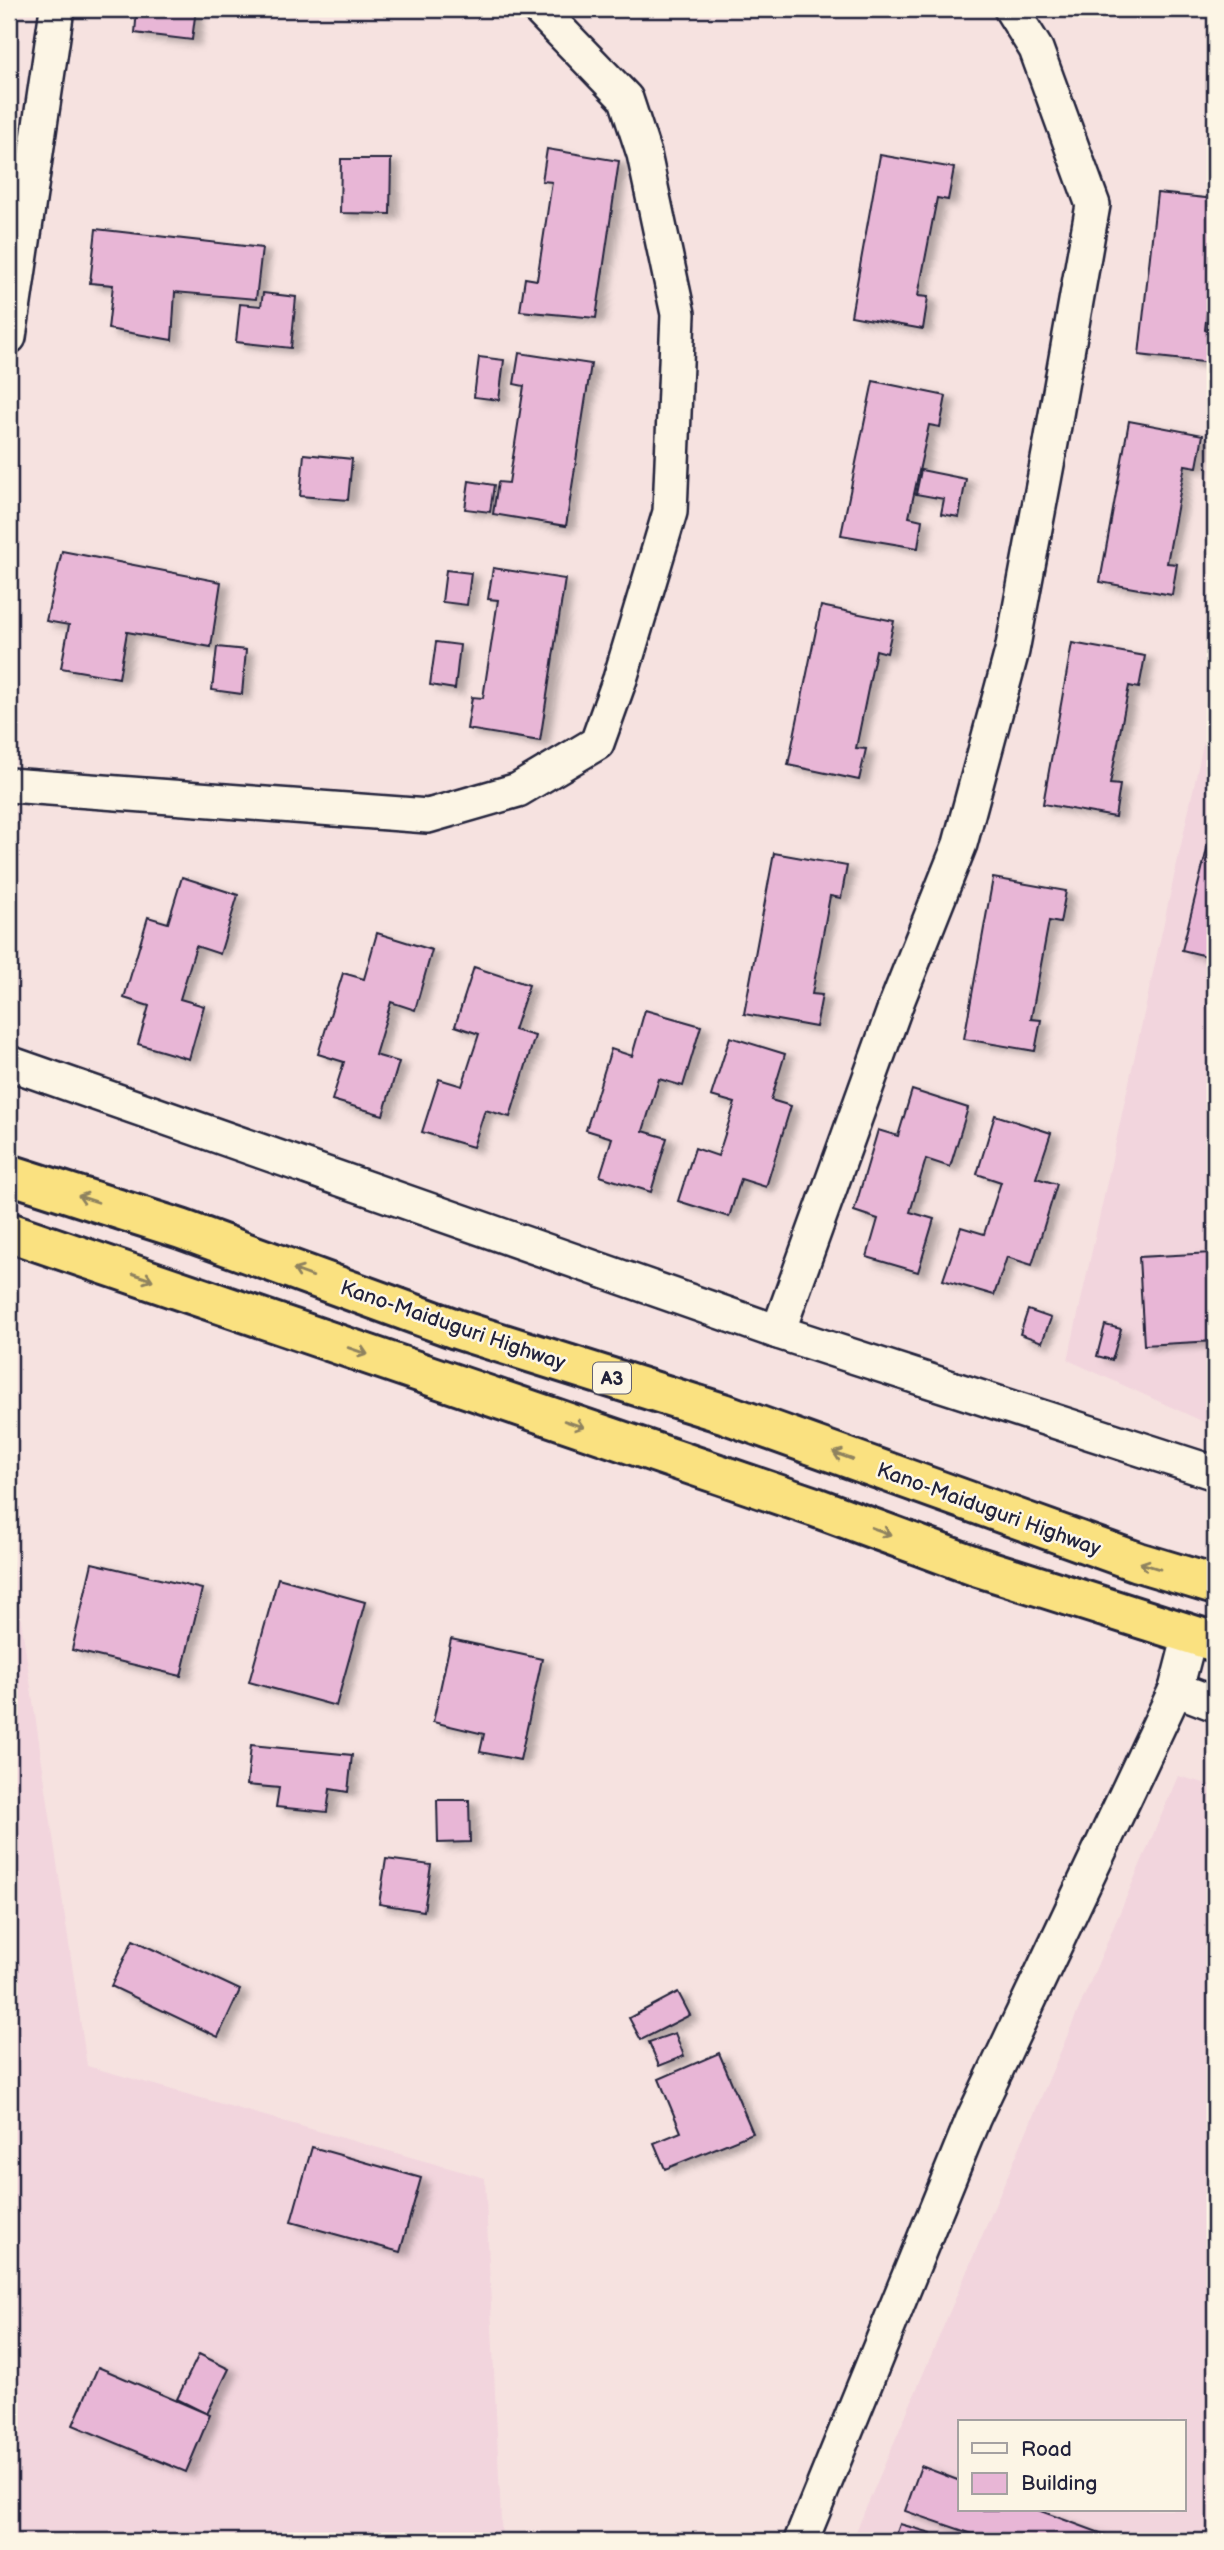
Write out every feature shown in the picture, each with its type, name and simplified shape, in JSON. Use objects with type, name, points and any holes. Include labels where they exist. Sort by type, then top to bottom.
[{"type":"highway","name":"Kano-Maiduguri Highway","points":[[9,1174],[181,1229],[456,1329],[726,1414],[1138,1562],[1215,1585]]},
{"type":"highway","points":[[9,1232],[815,1507],[975,1566],[1203,1639]]},
{"type":"street","points":[[9,337],[57,9]]},
{"type":"street","points":[[9,785],[428,816],[518,790],[597,743],[620,679],[670,512],[678,314],[643,154],[626,99],[539,9]]},
{"type":"street","points":[[778,1332],[897,1002],[960,844],[1012,651],[1058,404],[1093,205],[1036,49],[1011,9]]},
{"type":"street","points":[[9,1063],[778,1332],[1215,1473]]},
{"type":"street","points":[[801,2541],[973,2119],[1176,1689],[1203,1639]]},
{"type":"street","points":[[1176,1689],[1215,1704]]},
{"type":"shaded area","points":[[1215,690],[1215,1427],[1068,1360]]},
{"type":"shaded area","points":[[9,1539],[87,2066],[485,2178],[502,2541],[9,2541]]},
{"type":"shaded area","points":[[1178,1776],[1215,1786],[1215,2541],[852,2541]]},
{"type":"building","points":[[137,9],[196,9],[192,40],[135,33]]},
{"type":"building","points":[[547,149],[619,161],[596,318],[520,311],[525,278],[537,280],[552,182],[542,181]]},
{"type":"building","points":[[880,155],[954,168],[948,200],[937,198],[918,296],[928,297],[923,329],[851,316]]},
{"type":"building","points":[[341,159],[391,159],[390,214],[340,213]]},
{"type":"building","points":[[1157,193],[1215,199],[1215,241],[1205,330],[1215,332],[1212,363],[1139,355]]},
{"type":"building","points":[[96,229],[262,248],[256,299],[175,292],[172,340],[108,329],[113,285],[90,283]]},
{"type":"building","points":[[263,293],[296,297],[291,348],[236,342],[240,304],[261,306]]},
{"type":"building","points":[[519,353],[591,364],[566,526],[493,514],[498,482],[509,483],[524,386],[514,384]]},
{"type":"building","points":[[479,357],[504,360],[499,400],[474,397]]},
{"type":"building","points":[[873,381],[946,396],[940,427],[929,425],[909,517],[922,520],[918,548],[841,535]]},
{"type":"building","points":[[1129,421],[1203,435],[1197,467],[1185,465],[1167,563],[1177,564],[1172,595],[1100,582]]},
{"type":"building","points":[[304,454],[352,459],[348,500],[300,496]]},
{"type":"building","points":[[921,470],[966,479],[959,517],[941,514],[944,499],[916,494]]},
{"type":"building","points":[[469,481],[494,485],[490,512],[465,509]]},
{"type":"building","points":[[62,551],[221,582],[211,647],[127,632],[119,678],[61,668],[69,625],[46,621]]},
{"type":"building","points":[[493,568],[565,579],[540,741],[467,729],[472,697],[483,698],[498,600],[488,599]]},
{"type":"building","points":[[446,570],[471,573],[467,605],[442,602]]},
{"type":"building","points":[[821,606],[894,621],[887,653],[876,650],[856,748],[866,749],[859,780],[788,765]]},
{"type":"building","points":[[436,642],[460,645],[455,689],[430,685]]},
{"type":"building","points":[[1072,643],[1145,656],[1139,688],[1129,686],[1110,784],[1120,785],[1115,817],[1043,804]]},
{"type":"building","points":[[217,647],[246,650],[242,694],[212,690]]},
{"type":"building","points":[[1215,817],[1215,958],[1182,950]]},
{"type":"building","points":[[774,853],[847,866],[841,898],[830,896],[812,994],[822,995],[816,1027],[744,1014]]},
{"type":"building","points":[[182,877],[238,895],[220,954],[196,946],[180,999],[204,1006],[189,1059],[138,1044],[149,1006],[124,998],[148,917],[168,923]]},
{"type":"building","points":[[993,878],[1066,891],[1060,923],[1049,921],[1031,1019],[1041,1020],[1035,1051],[964,1039]]},
{"type":"building","points":[[377,933],[432,950],[415,1010],[391,1002],[375,1055],[399,1062],[383,1115],[332,1100],[344,1062],[318,1054],[343,973],[364,979]]},
{"type":"building","points":[[474,967],[529,985],[514,1030],[535,1036],[510,1117],[485,1110],[473,1147],[422,1132],[439,1079],[462,1086],[479,1034],[455,1026]]},
{"type":"building","points":[[645,1010],[701,1026],[683,1086],[659,1079],[643,1131],[667,1138],[651,1192],[600,1176],[612,1138],[586,1130],[611,1049],[632,1056]]},
{"type":"building","points":[[730,1037],[785,1054],[771,1100],[791,1106],[766,1187],[741,1179],[729,1217],[678,1201],[695,1148],[718,1156],[735,1103],[711,1096]]},
{"type":"building","points":[[912,1090],[968,1108],[950,1167],[926,1159],[910,1212],[934,1219],[918,1272],[867,1257],[878,1219],[854,1211],[878,1130],[898,1136]]},
{"type":"building","points":[[995,1115],[1051,1133],[1036,1178],[1057,1184],[1032,1265],[1007,1257],[994,1295],[943,1280],[961,1227],[984,1234],[1001,1182],[977,1174]]},
{"type":"building","points":[[1212,1253],[1215,1341],[1144,1345],[1139,1257]]},
{"type":"building","points":[[1028,1310],[1051,1318],[1042,1342],[1020,1334]]},
{"type":"building","points":[[1105,1325],[1121,1329],[1112,1360],[1097,1356]]},
{"type":"building","points":[[92,1563],[202,1589],[181,1676],[72,1650]]},
{"type":"building","points":[[278,1578],[365,1602],[336,1706],[249,1682]]},
{"type":"building","points":[[451,1639],[542,1659],[520,1760],[480,1752],[484,1734],[433,1722]]},
{"type":"building","points":[[251,1745],[352,1755],[348,1792],[330,1789],[327,1812],[276,1807],[279,1788],[247,1785]]},
{"type":"building","points":[[437,1800],[469,1800],[470,1842],[438,1843]]},
{"type":"building","points":[[386,1859],[431,1865],[424,1911],[379,1904]]},
{"type":"building","points":[[133,1940],[240,1990],[218,2037],[111,1986]]},
{"type":"building","points":[[678,1992],[690,2015],[641,2040],[629,2018]]},
{"type":"building","points":[[675,2033],[684,2056],[659,2066],[649,2042]]},
{"type":"building","points":[[719,2053],[753,2133],[665,2169],[654,2143],[681,2132],[659,2079]]},
{"type":"building","points":[[312,2147],[421,2178],[400,2252],[291,2222]]},
{"type":"building","points":[[199,2354],[229,2369],[207,2414],[177,2399]]},
{"type":"building","points":[[98,2367],[210,2415],[186,2472],[73,2425]]},
{"type":"building","points":[[921,2466],[958,2480],[958,2512],[1043,2512],[1122,2541],[993,2541],[905,2511]]},
{"type":"building","points":[[900,2524],[931,2533],[927,2541],[894,2541]]}]
